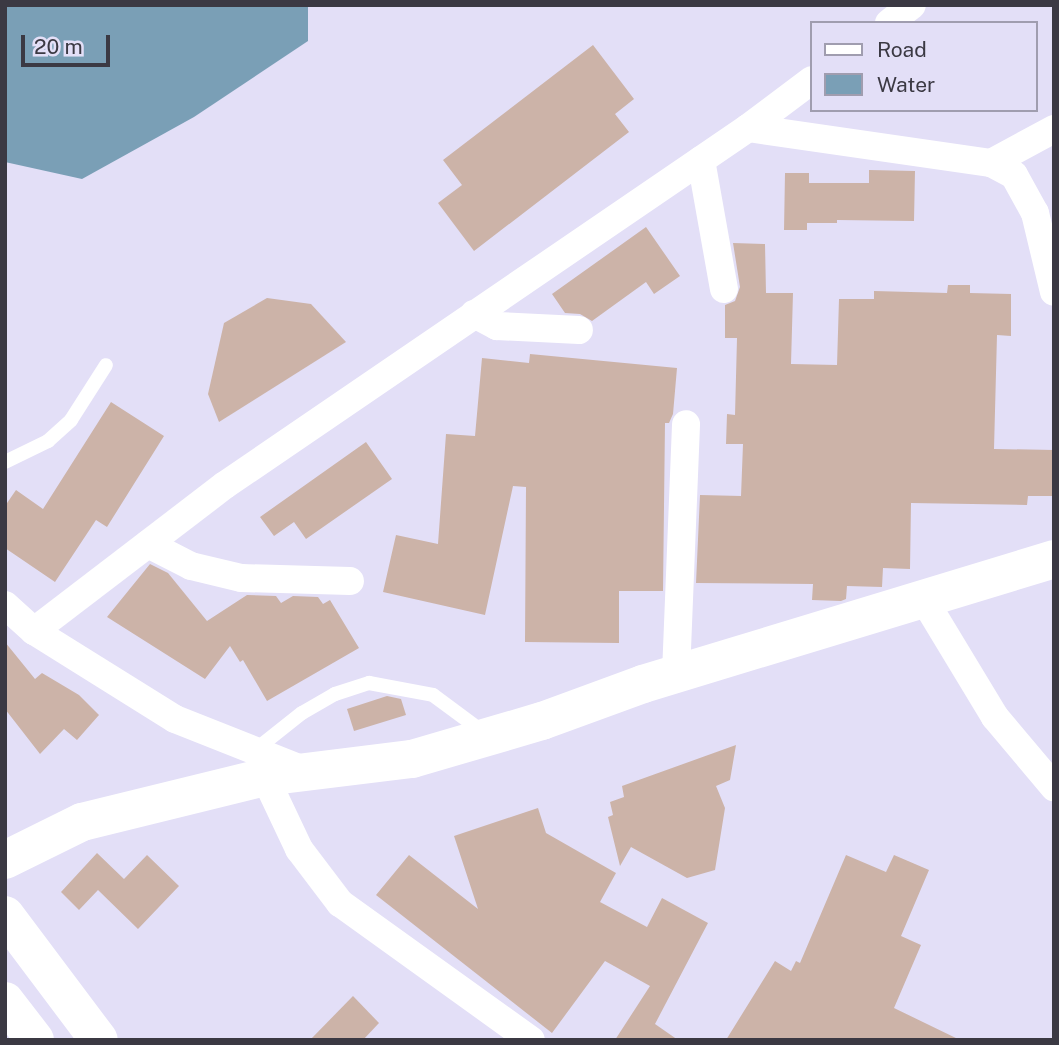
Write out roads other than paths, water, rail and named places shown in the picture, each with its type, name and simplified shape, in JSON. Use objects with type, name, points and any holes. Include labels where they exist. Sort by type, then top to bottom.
[{"type":"street","points":[[892,21],[912,5]]},
{"type":"street","points":[[34,631],[225,485],[748,128],[810,82]]},
{"type":"street","points":[[748,128],[991,163],[1014,175],[1035,213],[1054,292]]},
{"type":"street","points":[[991,163],[1054,129]]},
{"type":"street","points":[[701,160],[724,289]]},
{"type":"street","points":[[474,314],[497,326],[579,330]]},
{"type":"street","points":[[676,674],[686,424]]},
{"type":"street","points":[[148,544],[191,566],[242,578],[351,580]]},
{"type":"street","points":[[5,605],[34,631],[175,719],[259,764],[313,773],[412,759],[542,721],[676,674],[1054,559]]},
{"type":"street","points":[[923,598],[995,717],[1054,786]]},
{"type":"street","points":[[5,860],[82,822],[259,764]]},
{"type":"street","points":[[259,764],[299,849],[340,904],[531,1040]]},
{"type":"street","points":[[5,915],[99,1040]]},
{"type":"street","points":[[6,1003],[35,1040]]},
{"type":"lane","points":[[5,462],[48,441],[71,420],[106,365]]},
{"type":"lane","points":[[259,764],[324,700],[369,683],[433,695],[487,735]]},
{"type":"water","points":[[5,5],[308,5],[308,41],[194,117],[82,179],[5,162]]}]
